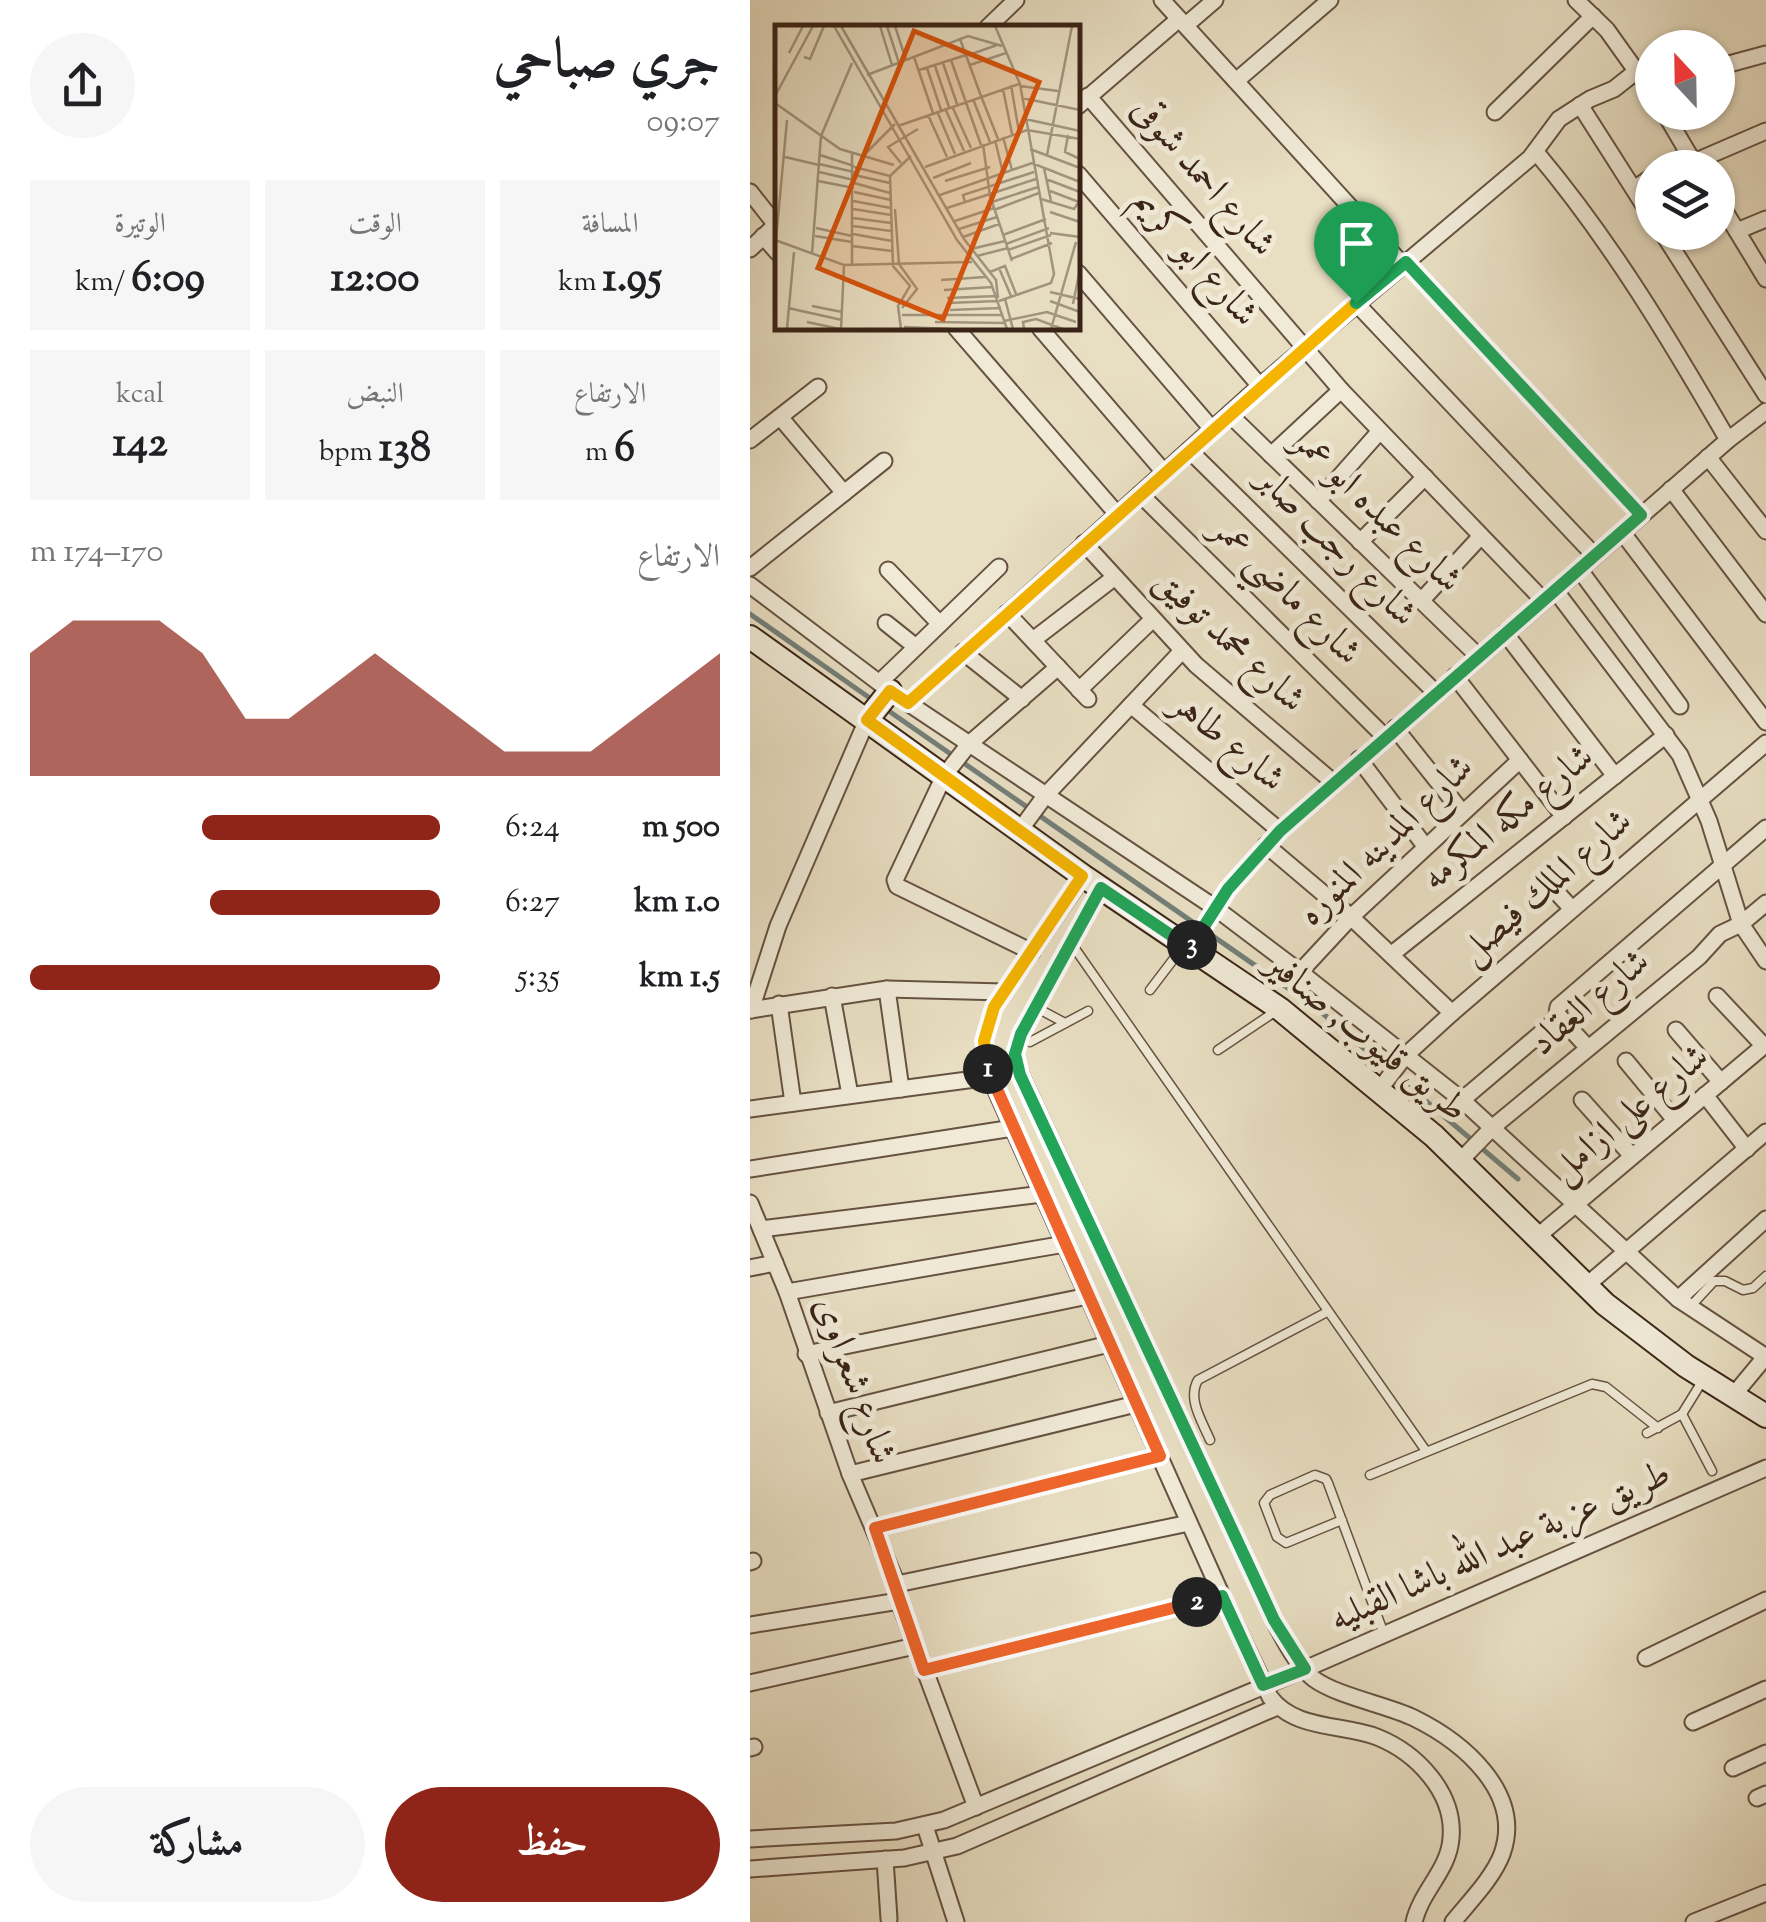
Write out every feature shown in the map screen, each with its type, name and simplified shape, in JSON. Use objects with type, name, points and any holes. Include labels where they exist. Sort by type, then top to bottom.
[{"type":"street","points":[[990,25],[1016,0]]},
{"type":"street","points":[[1162,0],[1641,515]]},
{"type":"street","points":[[1083,101],[1215,0]]},
{"type":"street","points":[[1236,80],[1330,0]]},
{"type":"street","points":[[1576,0],[1635,66]]},
{"type":"street","points":[[1495,112],[1592,16]]},
{"type":"street","points":[[1735,62],[1766,54]]},
{"type":"street","points":[[893,692],[964,652],[1260,386],[1536,152],[1554,124],[1580,105],[1614,90],[1635,72]]},
{"type":"street","name":"شارع احمد شوقى","points":[[1083,101],[1341,390],[1481,536],[1549,595],[1666,735],[1700,798],[1741,924],[1766,961]]},
{"type":"street","points":[[1580,105],[1634,189]]},
{"type":"street","points":[[1720,150],[1766,131]]},
{"type":"street","points":[[1536,152],[1574,196],[1614,253],[1728,440]]},
{"type":"street","name":"شارع ابو كريم","points":[[1080,176],[1260,386]]},
{"type":"street","points":[[750,192],[772,228],[750,249]]},
{"type":"street","points":[[1737,231],[1766,219]]},
{"type":"street","points":[[1735,228],[1766,279]]},
{"type":"street","points":[[1673,250],[1766,396]]},
{"type":"street","points":[[1080,275],[1212,429]]},
{"type":"street","points":[[1356,303],[1594,556]]},
{"type":"street","points":[[958,330],[1118,514]]},
{"type":"street","points":[[1042,330],[1164,472]]},
{"type":"street","points":[[750,440],[818,388]]},
{"type":"street","points":[[1270,455],[1341,390]]},
{"type":"street","points":[[1188,946],[1214,907],[1280,831],[1578,569],[1766,411]]},
{"type":"street","name":"شارع عبده ابو عمر","points":[[1229,414],[1478,656]]},
{"type":"street","points":[[780,417],[844,492]]},
{"type":"street","points":[[1318,501],[1380,431]]},
{"type":"street","name":"شارع رجب صابر","points":[[1189,450],[1436,693]]},
{"type":"street","points":[[1708,457],[1766,531]]},
{"type":"street","points":[[750,568],[884,461]]},
{"type":"street","points":[[1360,542],[1425,478]]},
{"type":"street","points":[[1671,490],[1766,614]]},
{"type":"street","name":"شارع ماضي عمر","points":[[1140,494],[1390,733],[1462,812]]},
{"type":"street","points":[[1622,532],[1766,722]]},
{"type":"street","points":[[1421,601],[1481,536]]},
{"type":"street","name":"شارع محمد توفيق","points":[[1084,544],[1182,651],[1333,782]]},
{"type":"street","points":[[750,1010],[778,926],[867,720],[893,692],[916,648],[999,568]]},
{"type":"street","points":[[1578,569],[1680,706]]},
{"type":"street","points":[[888,570],[940,624]]},
{"type":"street","points":[[1033,640],[1115,578]]},
{"type":"street","name":"طريق قليوب, صنافير","points":[[750,585],[893,692],[1214,907],[1300,972],[1462,1100],[1684,1304],[1766,1357]]},
{"type":"street","points":[[1007,612],[1084,694],[1152,620]]},
{"type":"street","points":[[886,623],[916,648]]},
{"type":"street","points":[[1505,633],[1615,776]]},
{"type":"street","name":"طريق قليوب, صنافير","points":[[750,637],[1092,882],[1280,1009],[1460,1160],[1643,1335],[1766,1416]]},
{"type":"street","points":[[1020,830],[1045,796],[1182,651]]},
{"type":"street","points":[[964,652],[1022,698]]},
{"type":"street","points":[[1032,952],[897,886],[896,878],[944,776],[969,744],[1058,667]]},
{"type":"street","points":[[1456,676],[1564,817]]},
{"type":"street","name":"شارع طاهر","points":[[1132,705],[1280,831]]},
{"type":"street","name":"شارع مكه المكرمه","points":[[1392,954],[1666,735]]},
{"type":"street","name":"شارع الملك فيصل","points":[[1379,1090],[1406,1055],[1452,1013],[1766,742]]},
{"type":"street","points":[[1359,759],[1426,846]]},
{"type":"street","name":"شارع المدينه المنوره","points":[[1300,972],[1351,916],[1520,760]]},
{"type":"street","points":[[1588,1048],[1559,1015],[1558,1007],[1766,828]]},
{"type":"street","points":[[1266,845],[1351,916],[1452,1013]]},
{"type":"street","points":[[1092,882],[1071,944],[1017,1044],[1020,1075],[1274,1620],[1305,1669],[1329,1686],[1416,1719],[1469,1756],[1496,1787],[1504,1809],[1506,1832],[1502,1854],[1453,1922]]},
{"type":"street","points":[[1092,882],[1032,952],[987,1023],[984,1041],[990,1077],[1263,1685],[1277,1706],[1320,1725],[1360,1732],[1390,1744],[1426,1771],[1440,1789],[1449,1810],[1452,1836],[1446,1861],[1417,1907],[1414,1922]]},
{"type":"street","points":[[1551,886],[1572,908]]},
{"type":"street","name":"شارع العقاد","points":[[1460,1160],[1492,1127],[1699,957],[1726,929],[1741,924],[1766,903]]},
{"type":"street","points":[[750,1010],[886,989],[1004,992]]},
{"type":"street","points":[[886,989],[901,1088]]},
{"type":"street","points":[[832,996],[850,1095]]},
{"type":"street","points":[[1716,996],[1765,1045]]},
{"type":"street","points":[[779,1004],[794,1102]]},
{"type":"street","points":[[1462,1100],[1559,1015]]},
{"type":"street","points":[[1676,1030],[1721,1082]]},
{"type":"street","name":"شارع على ازامل","points":[[1538,1236],[1765,1045]]},
{"type":"street","points":[[1626,1061],[1675,1120]]},
{"type":"street","points":[[750,1109],[990,1077]]},
{"type":"street","points":[[1705,1095],[1747,1149]]},
{"type":"street","points":[[1582,1100],[1632,1156]]},
{"type":"street","points":[[750,1169],[1014,1128]]},
{"type":"street","points":[[1587,1285],[1766,1132]]},
{"type":"street","points":[[761,1228],[1042,1194]]},
{"type":"street","name":"شارع شعراوى","points":[[751,1206],[787,1292],[850,1474],[875,1528],[976,1807]]},
{"type":"street","points":[[1684,1304],[1766,1219]]},
{"type":"street","points":[[787,1292],[1065,1244]]},
{"type":"street","points":[[750,1268],[775,1263]]},
{"type":"street","points":[[806,1354],[1088,1296]]},
{"type":"street","points":[[828,1412],[1109,1344]]},
{"type":"street","points":[[1732,1397],[1766,1357]]},
{"type":"street","points":[[850,1474],[1136,1404]]},
{"type":"street","points":[[875,1528],[1160,1456]]},
{"type":"street","name":"طريق عزبة عبد الله باشا القبليه","points":[[750,1839],[925,1826],[1305,1669],[1766,1468]]},
{"type":"street","points":[[750,1625],[1189,1523]]},
{"type":"street","points":[[924,1670],[1222,1596]]},
{"type":"street","points":[[1646,1658],[1763,1601],[1766,1621]]},
{"type":"street","points":[[750,1683],[916,1646]]},
{"type":"street","points":[[1693,1722],[1766,1690]]},
{"type":"street","points":[[750,1869],[933,1852],[984,1835],[1277,1706]]},
{"type":"street","points":[[1733,1768],[1766,1753]]},
{"type":"street","points":[[925,1826],[956,1922]]},
{"type":"street","points":[[885,1859],[889,1919]]},
{"type":"street","points":[[1700,1921],[1766,1893]]},
{"type":"lane","points":[[1071,944],[1426,1451]]},
{"type":"lane","points":[[1150,990],[1188,946]]},
{"type":"lane","points":[[1036,1008],[1065,1023]]},
{"type":"lane","points":[[1218,1050],[1280,1009]]},
{"type":"lane","points":[[1030,1042],[1088,1012]]},
{"type":"lane","points":[[1684,1304],[1714,1281],[1725,1281],[1744,1290],[1753,1288],[1766,1276]]},
{"type":"lane","points":[[1210,1440],[1194,1400],[1198,1380],[1327,1312]]},
{"type":"lane","points":[[1647,1434],[1682,1414],[1704,1378]]},
{"type":"lane","points":[[1370,1475],[1592,1384],[1606,1388],[1658,1428]]},
{"type":"lane","points":[[1682,1414],[1712,1472]]},
{"type":"lane","points":[[1342,1520],[1286,1543],[1277,1538],[1264,1503],[1270,1494],[1319,1475],[1326,1479],[1342,1520],[1384,1635]]},
{"type":"waterway","points":[[750,614],[874,701]]},
{"type":"waterway","points":[[883,707],[1315,1007],[1518,1179]]},
{"type":"route","points":[[1406,262],[1641,515],[1280,831],[1214,907],[1190,948],[1101,888],[1021,1034],[1015,1054],[1020,1075],[1274,1620],[1305,1669],[1263,1685],[1222,1596],[924,1670],[875,1528],[1160,1456],[985,1060],[987,1023],[994,1007],[1082,876],[867,720],[890,691],[908,703],[1356,303],[1406,262]]}]
